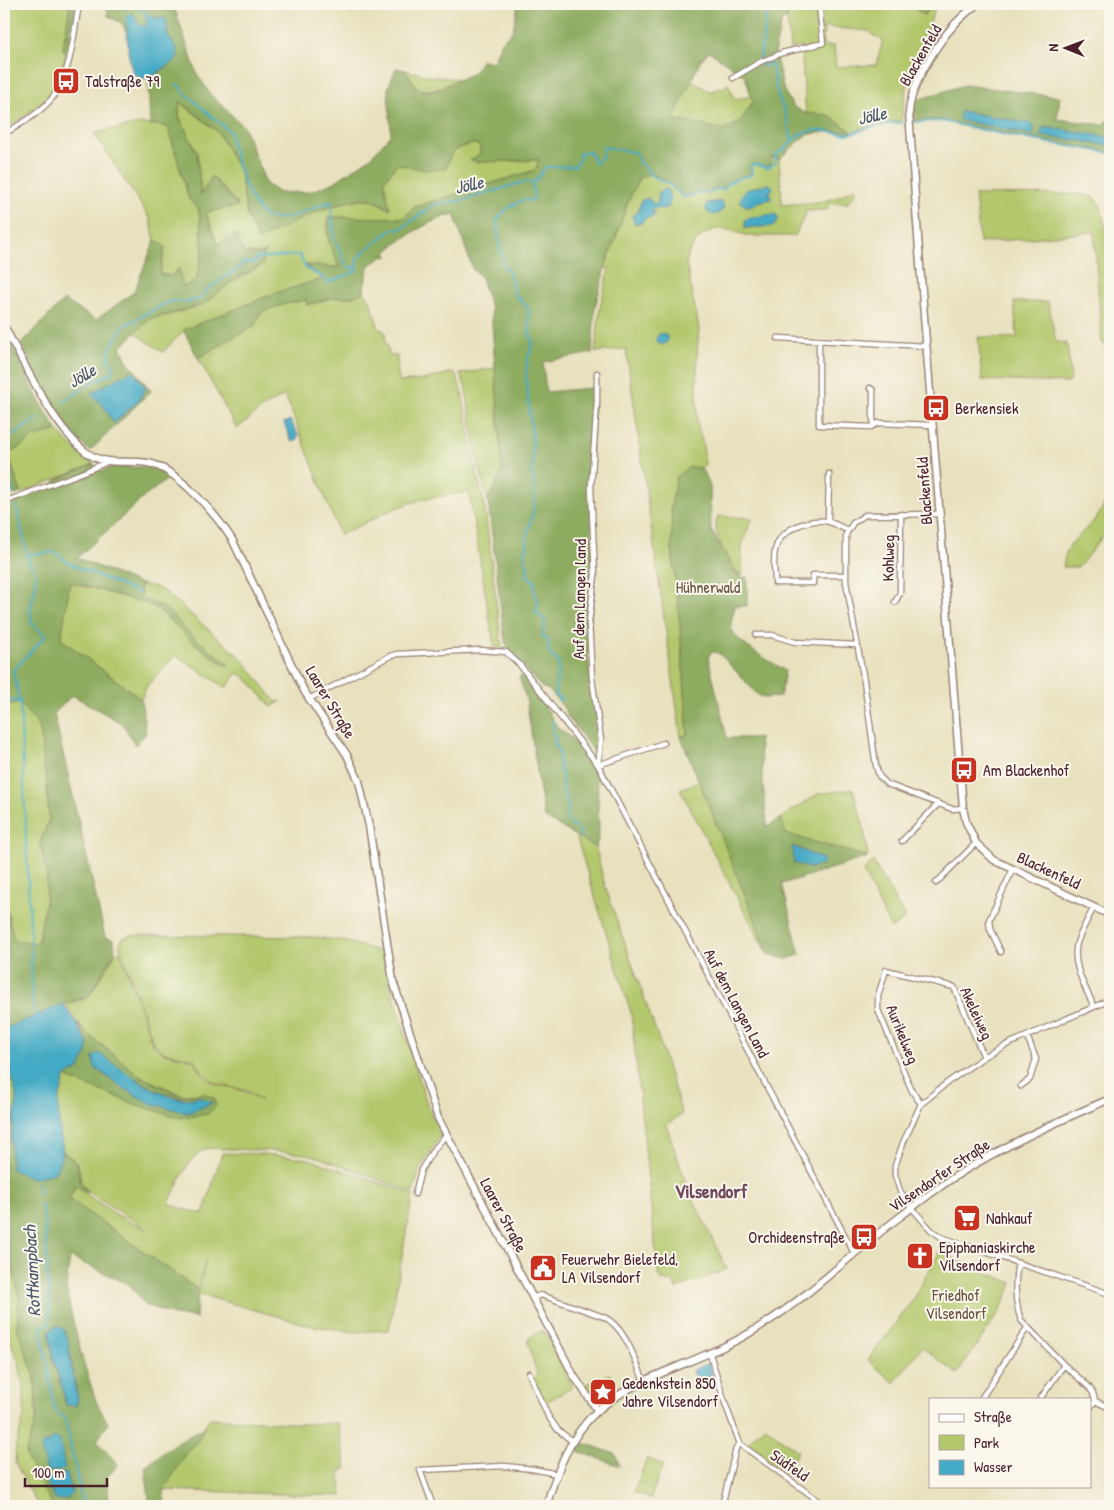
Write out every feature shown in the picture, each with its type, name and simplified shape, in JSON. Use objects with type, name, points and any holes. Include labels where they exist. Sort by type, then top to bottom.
[{"type":"street","points":[[4,134],[26,120],[52,99],[59,88],[70,52],[79,4]]},
{"type":"street","points":[[734,78],[760,62],[823,43],[819,4]]},
{"type":"street","name":"Blackenfeld","points":[[976,4],[955,23],[943,38],[915,86],[910,101],[909,121],[963,808],[966,822],[976,843],[994,860],[1110,915]]},
{"type":"street","name":"Laarer Straße","points":[[4,326],[55,418],[77,444],[96,459],[107,462],[138,462],[160,466],[178,478],[224,526],[242,558],[310,699],[348,756],[359,781],[369,826],[393,981],[438,1118],[578,1384],[598,1411]]},
{"type":"street","points":[[778,338],[926,346]]},
{"type":"street","points":[[819,341],[819,425],[871,427],[879,423],[933,425]]},
{"type":"street","name":"Auf dem Langen Land","points":[[597,373],[597,402],[591,488],[595,575],[589,622],[592,678],[601,740],[598,765]]},
{"type":"street","points":[[870,388],[873,390],[873,420],[875,425]]},
{"type":"street","points":[[4,502],[107,462]]},
{"type":"street","points":[[828,521],[829,474]]},
{"type":"street","points":[[940,514],[874,514],[862,516],[855,520],[847,530],[845,538],[845,575],[879,776],[888,784],[938,804],[952,809],[963,808]]},
{"type":"street","name":"Kohlweg","points":[[895,602],[900,593],[901,514]]},
{"type":"street","points":[[845,575],[813,574],[813,583],[775,582],[775,552],[778,540],[802,524],[828,521],[847,530]]},
{"type":"street","points":[[756,635],[772,635],[795,642],[857,645]]},
{"type":"street","name":"Auf dem Langen Land","points":[[310,699],[390,656],[398,654],[480,650],[506,652],[520,665],[598,765],[854,1253]]},
{"type":"street","points":[[598,765],[664,744]]},
{"type":"street","points":[[902,841],[938,804]]},
{"type":"street","points":[[936,883],[976,843]]},
{"type":"street","points":[[1001,952],[990,929],[989,920],[1013,869]]},
{"type":"street","points":[[1094,907],[1078,941],[1075,956],[1078,970],[1094,1007]]},
{"type":"street","name":"Akeleiweg","points":[[886,970],[954,987],[984,1056]]},
{"type":"street","name":"Aurikelweg","points":[[886,970],[878,996],[878,1010],[912,1091],[922,1104]]},
{"type":"street","points":[[1110,1000],[984,1056],[942,1086],[922,1104],[895,1166],[895,1175],[900,1191],[931,1230],[941,1237],[1110,1294]]},
{"type":"street","points":[[1021,1086],[1030,1079],[1036,1059],[1027,1036]]},
{"type":"street","name":"Vilsendorfer Straße","points":[[546,1506],[557,1474],[572,1441],[598,1411],[624,1392],[644,1381],[710,1354],[743,1337],[776,1316],[854,1253],[959,1174],[992,1154],[1038,1131],[1110,1099]]},
{"type":"street","points":[[415,1194],[421,1170],[446,1134]]},
{"type":"street","points":[[1018,1264],[1016,1285],[1017,1311],[1021,1320],[1089,1388],[1093,1393],[1094,1401],[1092,1404]]},
{"type":"street","points":[[532,1298],[542,1295],[611,1321],[624,1338],[644,1381]]},
{"type":"street","points":[[982,1398],[1027,1328]]},
{"type":"street","points":[[710,1354],[740,1444],[736,1448],[722,1506]]},
{"type":"street","points":[[1041,1398],[1064,1365]]},
{"type":"street","points":[[529,1373],[548,1416],[558,1430],[572,1441]]},
{"type":"street","points":[[1094,1401],[1110,1408]]},
{"type":"street","name":"Südfeld","points":[[740,1444],[826,1506]]},
{"type":"street","points":[[433,1506],[420,1470],[504,1466],[557,1474]]},
{"type":"green space","points":[[4,4],[70,4],[63,50],[67,55],[58,79],[41,103],[12,125],[4,118]]},
{"type":"green space","points":[[70,4],[76,4],[67,55],[63,50]]},
{"type":"green space","points":[[107,4],[173,4],[197,74],[210,94],[244,127],[266,184],[279,193],[309,192],[333,183],[370,158],[391,134],[388,88],[396,68],[405,70],[418,89],[427,91],[438,90],[473,73],[482,60],[493,62],[502,41],[513,30],[518,4],[787,4],[787,19],[782,20],[775,49],[784,91],[793,106],[804,113],[828,115],[851,131],[851,133],[830,131],[806,135],[779,159],[772,157],[771,164],[766,167],[752,164],[749,174],[734,180],[721,189],[717,187],[706,193],[701,191],[696,194],[683,196],[666,180],[650,173],[639,178],[628,202],[605,268],[595,307],[592,353],[543,362],[546,392],[591,388],[595,390],[589,479],[594,574],[588,659],[597,715],[597,756],[566,714],[564,708],[549,690],[541,687],[510,651],[505,642],[488,501],[502,471],[491,309],[480,275],[473,270],[454,214],[445,216],[418,229],[386,252],[388,257],[384,256],[368,266],[364,291],[360,294],[332,298],[307,305],[306,300],[285,304],[261,312],[255,325],[198,358],[184,331],[278,292],[323,279],[305,265],[339,267],[328,239],[328,217],[403,218],[415,207],[535,170],[539,160],[477,162],[470,160],[480,154],[478,144],[475,144],[464,146],[454,151],[450,156],[446,169],[426,170],[397,164],[384,181],[390,209],[369,199],[344,202],[313,214],[258,240],[247,216],[240,172],[218,132],[180,101],[179,116],[197,153],[201,195],[212,176],[238,206],[206,212],[217,244],[236,234],[243,252],[258,255],[267,251],[262,257],[263,264],[233,281],[201,306],[150,319],[121,346],[126,359],[151,391],[90,451],[67,428],[58,415],[21,344],[64,300],[96,320],[134,292],[155,240],[165,247],[160,274],[171,276],[179,268],[183,287],[196,281],[203,250],[199,210],[189,199],[168,127],[150,124],[148,79],[175,61],[177,49],[168,36],[166,18],[156,18],[143,27],[138,24],[133,13],[127,15],[127,34],[122,23],[108,16]],"holes":[[[709,51],[745,76],[753,102],[740,122],[724,130],[673,119],[701,60]]]},
{"type":"green space","points":[[787,4],[910,4],[923,15],[936,5],[906,90],[901,121],[863,128],[851,133],[851,131],[828,115],[806,114],[801,47],[790,49]],"holes":[[[824,27],[869,31],[872,35],[883,40],[876,65],[836,67],[834,46],[823,46]]]},
{"type":"green space","points":[[910,4],[937,4],[923,15]]},
{"type":"green space","points":[[405,70],[429,76],[458,79],[439,89],[418,89]]},
{"type":"green space","points":[[691,80],[709,91],[723,88],[728,84],[735,99],[753,96],[753,102],[740,122],[724,130],[673,119]]},
{"type":"green space","points":[[964,85],[1060,97],[1057,119],[1105,125],[1106,121],[1110,122],[1110,152],[1017,136],[941,120],[914,120],[913,104],[917,100]]},
{"type":"green space","points":[[179,101],[218,132],[240,172],[247,216],[258,240],[312,214],[343,203],[368,199],[389,209],[384,181],[397,164],[426,170],[458,149],[472,144],[478,144],[481,149],[477,162],[540,160],[536,170],[415,207],[403,218],[328,217],[328,239],[339,267],[306,266],[310,271],[323,279],[278,292],[186,329],[163,352],[134,332],[150,319],[177,313],[262,265],[262,257],[265,252],[248,254],[217,244],[206,212],[238,205],[213,177],[201,196],[197,153],[179,116]]},
{"type":"green space","points":[[140,124],[168,126],[189,199],[199,210],[203,250],[196,281],[183,287],[171,276],[160,274],[165,247],[155,240],[150,219],[94,133]]},
{"type":"green space","points":[[772,157],[779,159],[782,205],[819,202],[836,197],[854,188],[857,191],[848,203],[831,203],[826,210],[807,211],[795,236],[749,236],[726,229],[715,229],[703,235],[695,242],[686,262],[699,329],[697,422],[703,445],[705,465],[701,468],[689,467],[672,548],[688,734],[681,737],[626,349],[595,352],[600,308],[609,268],[605,268],[628,202],[639,178],[649,173],[666,180],[683,196],[717,187],[740,176],[749,174],[751,172],[750,166],[754,163],[766,167],[771,164]]},
{"type":"green space","points":[[1082,194],[1094,197],[1101,207],[1110,249],[1110,383],[1105,344],[1102,344],[1094,232],[980,243],[975,195]]},
{"type":"green space","points":[[364,291],[371,302],[379,329],[383,330],[386,334],[385,340],[390,356],[397,356],[400,382],[423,380],[450,373],[456,374],[462,393],[484,502],[502,648],[494,647],[469,492],[423,499],[393,509],[340,535],[285,395],[262,408],[237,429],[198,358],[255,325],[260,312],[306,300],[307,305],[333,298],[352,297]]},
{"type":"green space","points":[[1014,302],[1048,302],[1056,342],[1067,343],[1071,380],[1069,383],[982,380],[978,337],[1017,338]]},
{"type":"green space","points":[[4,330],[35,393],[57,430],[33,438],[8,455],[21,493],[14,495],[3,452],[4,437],[12,412],[11,407],[4,406]]},
{"type":"green space","points":[[496,368],[502,471],[488,501],[476,453],[466,389],[460,374]]},
{"type":"green space","points":[[57,430],[67,442],[94,464],[21,493],[8,455],[33,438]]},
{"type":"green space","points":[[94,464],[95,468],[102,471],[113,467],[149,467],[162,471],[170,477],[144,497],[77,558],[140,584],[141,598],[163,607],[197,640],[229,664],[226,666],[194,643],[158,609],[142,602],[70,582],[61,639],[141,699],[146,734],[135,745],[123,724],[72,695],[54,714],[105,937],[114,940],[115,952],[88,997],[63,1004],[4,1029],[4,905],[8,913],[14,940],[38,943],[46,898],[47,875],[40,843],[49,820],[41,733],[36,722],[20,703],[4,704],[4,505],[49,489],[58,479]]},
{"type":"green space","name":"Hühnerwald","points":[[689,467],[701,468],[710,486],[711,530],[736,574],[742,574],[742,578],[747,577],[747,606],[735,606],[731,623],[733,632],[745,645],[785,671],[780,697],[764,698],[758,695],[721,655],[711,652],[708,657],[727,738],[759,738],[767,827],[781,818],[786,834],[868,857],[782,884],[800,955],[786,959],[769,955],[681,737],[688,734],[672,548],[671,507],[676,477]]},
{"type":"green space","points":[[1110,494],[1110,527],[1079,567],[1063,567],[1066,552],[1070,545],[1098,516]]},
{"type":"green space","points":[[718,516],[752,518],[742,545],[742,573],[737,573],[721,546],[716,530]]},
{"type":"green space","points":[[70,582],[142,602],[158,609],[194,643],[226,666],[228,664],[197,640],[163,607],[141,598],[140,584],[156,587],[168,594],[243,660],[276,702],[281,701],[272,707],[245,677],[238,673],[226,688],[176,655],[147,686],[141,699],[61,639]]},
{"type":"green space","points":[[523,676],[536,692],[558,728],[577,742],[597,768],[599,833],[596,848],[544,817],[526,699],[519,677]]},
{"type":"green space","points":[[20,703],[36,722],[41,733],[44,770],[46,774],[49,820],[40,843],[47,875],[46,898],[38,943],[14,940],[8,913],[4,905],[4,704]]},
{"type":"green space","points":[[700,781],[769,955],[680,789]]},
{"type":"green space","points":[[853,789],[863,824],[868,857],[785,834],[781,818],[818,794]]},
{"type":"green space","points":[[576,836],[596,848],[610,901],[658,1037],[682,1114],[666,1125],[691,1195],[727,1269],[676,1289],[673,1281],[661,1281],[658,1274],[631,1013]]},
{"type":"green space","points":[[873,861],[905,918],[891,929],[863,871]]},
{"type":"green space","points":[[131,935],[314,937],[344,941],[383,952],[387,974],[428,1107],[441,1135],[420,1169],[413,1192],[312,1155],[276,1151],[207,1148],[194,1157],[189,1164],[169,1203],[203,1214],[222,1153],[264,1154],[309,1159],[413,1194],[389,1330],[356,1332],[308,1325],[198,1294],[206,1260],[197,1289],[69,1199],[76,1185],[110,1210],[148,1230],[90,1193],[81,1183],[78,1163],[63,1152],[58,1104],[65,1077],[143,1107],[214,1098],[204,1094],[183,1095],[141,1077],[84,1031],[65,1004],[88,998],[115,954],[120,951],[152,1043],[163,1053],[194,1060],[205,1077],[213,1082],[200,1069],[195,1059],[163,1052],[153,1042],[119,944],[123,938]],"holes":[[[216,1084],[248,1091],[261,1101],[248,1093]]]},
{"type":"green space","points":[[77,1023],[84,1031],[141,1077],[183,1096],[204,1094],[214,1098],[216,1106],[208,1114],[181,1118],[143,1107],[65,1077],[80,1068],[88,1044]],"holes":[[[95,1068],[131,1076],[158,1091],[184,1099],[149,1103],[120,1086]]]},
{"type":"green space","points":[[4,1063],[8,1065],[17,1097],[15,1114],[4,1129]]},
{"type":"green space","points":[[15,1114],[11,1140],[32,1178],[55,1173],[63,1152],[77,1163],[81,1183],[88,1193],[76,1185],[69,1199],[198,1290],[196,1318],[174,1315],[145,1305],[130,1285],[70,1257],[66,1287],[71,1313],[83,1361],[97,1404],[108,1423],[97,1441],[118,1465],[106,1478],[110,1506],[53,1506],[28,1461],[26,1452],[37,1416],[35,1378],[17,1327],[19,1296],[4,1235],[4,1129]],"holes":[[[56,1327],[64,1329],[68,1340],[78,1399],[66,1405],[54,1363],[49,1331]]]},
{"type":"green space","points":[[4,1235],[7,1241],[19,1297],[17,1327],[35,1378],[36,1421],[53,1506],[38,1506],[15,1462],[16,1446],[24,1416],[24,1391],[19,1362],[9,1338],[6,1323],[8,1290],[4,1273]]},
{"type":"green space","name":"Friedhof Vilsendorf","points":[[940,1251],[971,1267],[1013,1283],[1000,1311],[957,1374],[922,1347],[894,1383],[868,1360],[910,1304]]},
{"type":"green space","points":[[541,1331],[545,1332],[573,1387],[548,1401],[543,1401],[533,1379],[537,1374],[528,1342],[530,1337]]},
{"type":"green space","points":[[610,1374],[611,1379],[615,1378],[610,1391],[604,1397],[596,1396],[585,1385]]},
{"type":"green space","points":[[210,1418],[306,1424],[338,1423],[346,1469],[340,1472],[342,1496],[164,1490],[186,1453],[197,1443]]},
{"type":"green space","points":[[764,1426],[798,1451],[785,1473],[745,1445]]},
{"type":"green space","points":[[204,1427],[197,1443],[186,1453],[164,1490],[165,1506],[150,1506],[145,1467],[168,1449]]},
{"type":"green space","points":[[584,1443],[615,1454],[620,1466],[577,1451]]},
{"type":"green space","points":[[647,1458],[663,1465],[651,1498],[634,1492]]},
{"type":"water","points":[[133,13],[138,23],[143,27],[147,24],[145,19],[147,14],[156,18],[166,18],[168,36],[177,49],[178,55],[175,61],[148,79],[135,75],[130,63],[127,15]]},
{"type":"water","points":[[961,111],[1028,123],[1034,126],[1034,133],[1032,135],[959,120]]},
{"type":"water","points":[[1044,127],[1108,137],[1109,145],[1040,136]]},
{"type":"water","points":[[768,184],[773,188],[769,193],[771,199],[758,202],[754,206],[746,206],[740,202],[743,193],[746,191]]},
{"type":"water","points":[[667,189],[670,195],[669,207],[664,209],[655,208],[651,211],[655,213],[653,217],[645,218],[641,223],[635,224],[632,216],[638,212],[641,201],[648,198],[654,204],[658,203],[659,192]]},
{"type":"water","points":[[721,201],[724,207],[721,211],[717,214],[709,214],[707,212],[707,203]]},
{"type":"water","points":[[777,215],[778,220],[774,226],[745,228],[745,220],[748,218]]},
{"type":"water","points":[[662,333],[668,339],[662,345],[656,339]]},
{"type":"water","points":[[131,371],[134,372],[146,388],[138,401],[114,423],[103,406],[91,393]]},
{"type":"water","points":[[290,420],[298,435],[297,441],[291,441],[284,423]]},
{"type":"water","points":[[792,846],[823,859],[823,865],[809,868],[794,863]]},
{"type":"water","points":[[63,1004],[88,1044],[87,1053],[80,1068],[65,1077],[58,1104],[63,1152],[55,1173],[32,1178],[11,1169],[11,1140],[17,1098],[8,1065],[4,1061],[4,1029]]},
{"type":"water","points":[[99,1053],[140,1082],[164,1094],[185,1099],[201,1097],[212,1103],[188,1113],[149,1103],[120,1086],[95,1068],[93,1057]]},
{"type":"water","points":[[56,1326],[64,1329],[68,1340],[78,1399],[76,1406],[66,1405],[54,1363],[49,1331]]},
{"type":"water","points":[[709,1363],[711,1372],[707,1380],[702,1380],[692,1373],[693,1370]]},
{"type":"water","points":[[56,1438],[60,1440],[65,1469],[47,1472],[41,1447],[43,1444]]},
{"type":"water","points":[[67,1473],[72,1494],[67,1499],[56,1500],[52,1490],[48,1488],[47,1476]]},
{"type":"waterway","points":[[137,4],[147,15]]},
{"type":"waterway","points":[[760,59],[768,4]]},
{"type":"waterway","points":[[761,63],[764,66],[772,65],[778,96],[786,114],[792,141]]},
{"type":"waterway","points":[[177,84],[230,132],[242,177],[247,190],[259,210],[267,217],[284,218],[331,202],[334,237],[347,267],[358,266]]},
{"type":"waterway","name":"Jölle","points":[[915,122],[941,121],[1016,137],[1110,153]]},
{"type":"waterway","name":"Jölle","points":[[63,402],[92,382],[112,373],[114,369],[108,358],[109,351],[124,326],[166,303],[172,301],[188,302],[202,297],[208,289],[244,262],[255,262],[255,259],[258,258],[300,255],[306,269],[321,276],[328,283],[357,270],[357,259],[366,250],[393,229],[402,228],[434,205],[468,199],[520,183],[536,181],[545,167],[575,166],[580,158],[579,154],[589,151],[596,164],[602,157],[605,147],[637,153],[639,163],[646,167],[649,174],[670,185],[683,197],[702,192],[710,193],[718,188],[721,190],[725,189],[727,184],[741,177],[750,176],[752,173],[751,166],[754,164],[768,168],[775,163],[776,154],[799,135],[808,131],[819,130],[848,134],[879,125],[904,122]]},
{"type":"waterway","points":[[503,260],[499,245],[497,220],[503,212],[513,205],[525,199],[528,201],[534,199],[532,182]]},
{"type":"waterway","points":[[503,264],[509,272],[515,295],[528,308],[530,335],[533,342],[527,362],[526,377],[533,445],[531,475],[534,479],[534,510],[527,534],[527,549],[524,553],[528,569],[527,576],[534,581],[538,602],[535,612],[545,620],[543,637],[548,639],[549,652],[559,663],[555,695],[561,699],[559,701]]},
{"type":"waterway","name":"Jölle","points":[[4,441],[39,417]]},
{"type":"waterway","name":"Rottkampbach","points":[[4,461],[13,494]]},
{"type":"waterway","name":"Rottkampbach","points":[[16,505],[29,562],[36,572],[35,588],[30,610],[32,624],[46,635],[13,671],[20,703],[31,946]]},
{"type":"waterway","points":[[27,555],[55,552],[70,564],[139,593]]},
{"type":"waterway","points":[[4,697],[20,703]]},
{"type":"waterway","points":[[553,722],[553,735],[556,738],[554,743],[559,751],[563,790],[569,807],[566,814],[570,824],[580,830],[580,837]]},
{"type":"waterway","name":"Rottkampbach","points":[[31,950],[32,1002],[36,1017]]},
{"type":"waterway","name":"Rottkampbach","points":[[37,1177],[40,1194]]},
{"type":"waterway","name":"Rottkampbach","points":[[41,1203],[45,1226],[50,1323],[41,1327],[55,1411],[65,1418],[83,1506]]},
{"type":"place","name":"Talstraße 79","points":[[66,81]]},
{"type":"place","name":"Berkensiek","points":[[936,408]]},
{"type":"place","name":"Am Blackenhof","points":[[964,770]]},
{"type":"place","name":"Nahkauf","points":[[967,1218]]},
{"type":"place","name":"Orchideenstraße","points":[[864,1237]]},
{"type":"place","name":"Epiphaniaskirche Vilsendorf","points":[[920,1256]]},
{"type":"place","name":"Feuerwehr Bielefeld, LA Vilsendorf","points":[[543,1268]]},
{"type":"place","name":"Gedenkstein 850 Jahre Vilsendorf","points":[[603,1392]]},
{"type":"district","name":"Vilsendorf","points":[[711,1191]]}]
